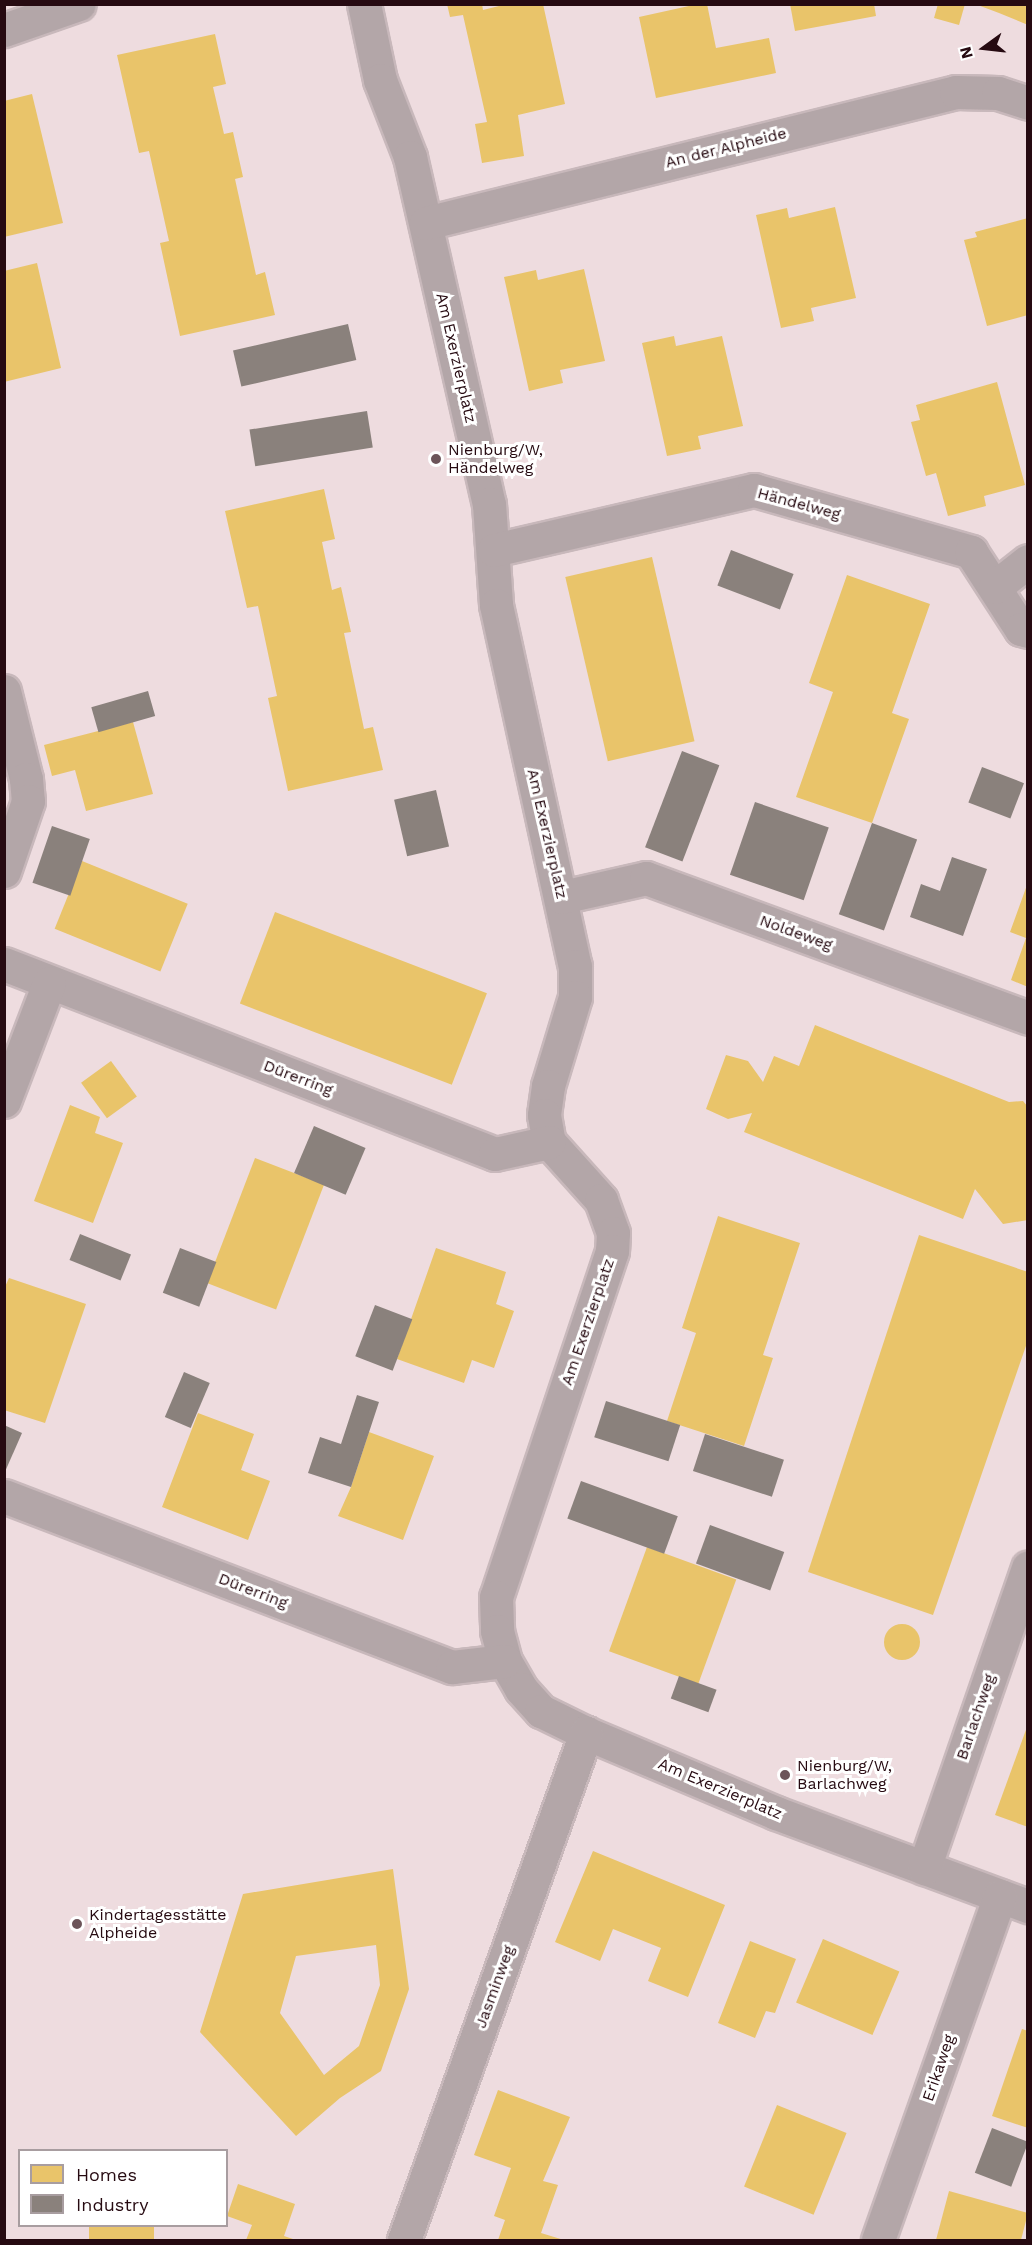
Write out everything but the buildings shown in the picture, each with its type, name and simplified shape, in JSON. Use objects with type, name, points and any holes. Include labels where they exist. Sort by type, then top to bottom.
[{"type":"street","points":[[4,30],[79,4]]},
{"type":"street","name":"Am Exerzierplatz","points":[[364,4],[380,80],[410,157],[489,504],[494,550],[496,605],[562,897],[575,966],[575,997],[548,1086],[544,1115],[549,1142],[601,1200],[613,1233],[612,1251],[496,1597],[497,1630],[505,1661],[522,1689],[542,1712],[586,1733],[776,1813],[1014,1901]]},
{"type":"street","name":"An der Alpheide","points":[[426,223],[956,92],[998,93],[1028,103]]},
{"type":"street","name":"Händelweg","points":[[494,550],[753,490],[971,552],[1021,629],[1028,631]]},
{"type":"street","points":[[995,588],[1028,561]]},
{"type":"street","points":[[4,691],[26,779],[28,801],[4,871]]},
{"type":"street","name":"Noldeweg","points":[[562,897],[646,878],[1028,1018]]},
{"type":"street","name":"Dürerring","points":[[4,964],[495,1154],[549,1142]]},
{"type":"street","points":[[4,1101],[49,983]]},
{"type":"street","name":"Dürerring","points":[[4,1496],[452,1667],[505,1661]]},
{"type":"street","name":"Barlachweg","points":[[924,1868],[1028,1567]]},
{"type":"street","name":"Jasminweg","points":[[404,2241],[586,1733]]},
{"type":"street","name":"Erikaweg","points":[[878,2241],[1014,1901]]},
{"type":"place","name":"Nienburg/W, Händelweg","points":[[436,459]]},
{"type":"place","name":"Nienburg/W, Barlachweg","points":[[785,1775]]},
{"type":"place","name":"Kindertagesstätte Alpheide","points":[[77,1924]]}]
